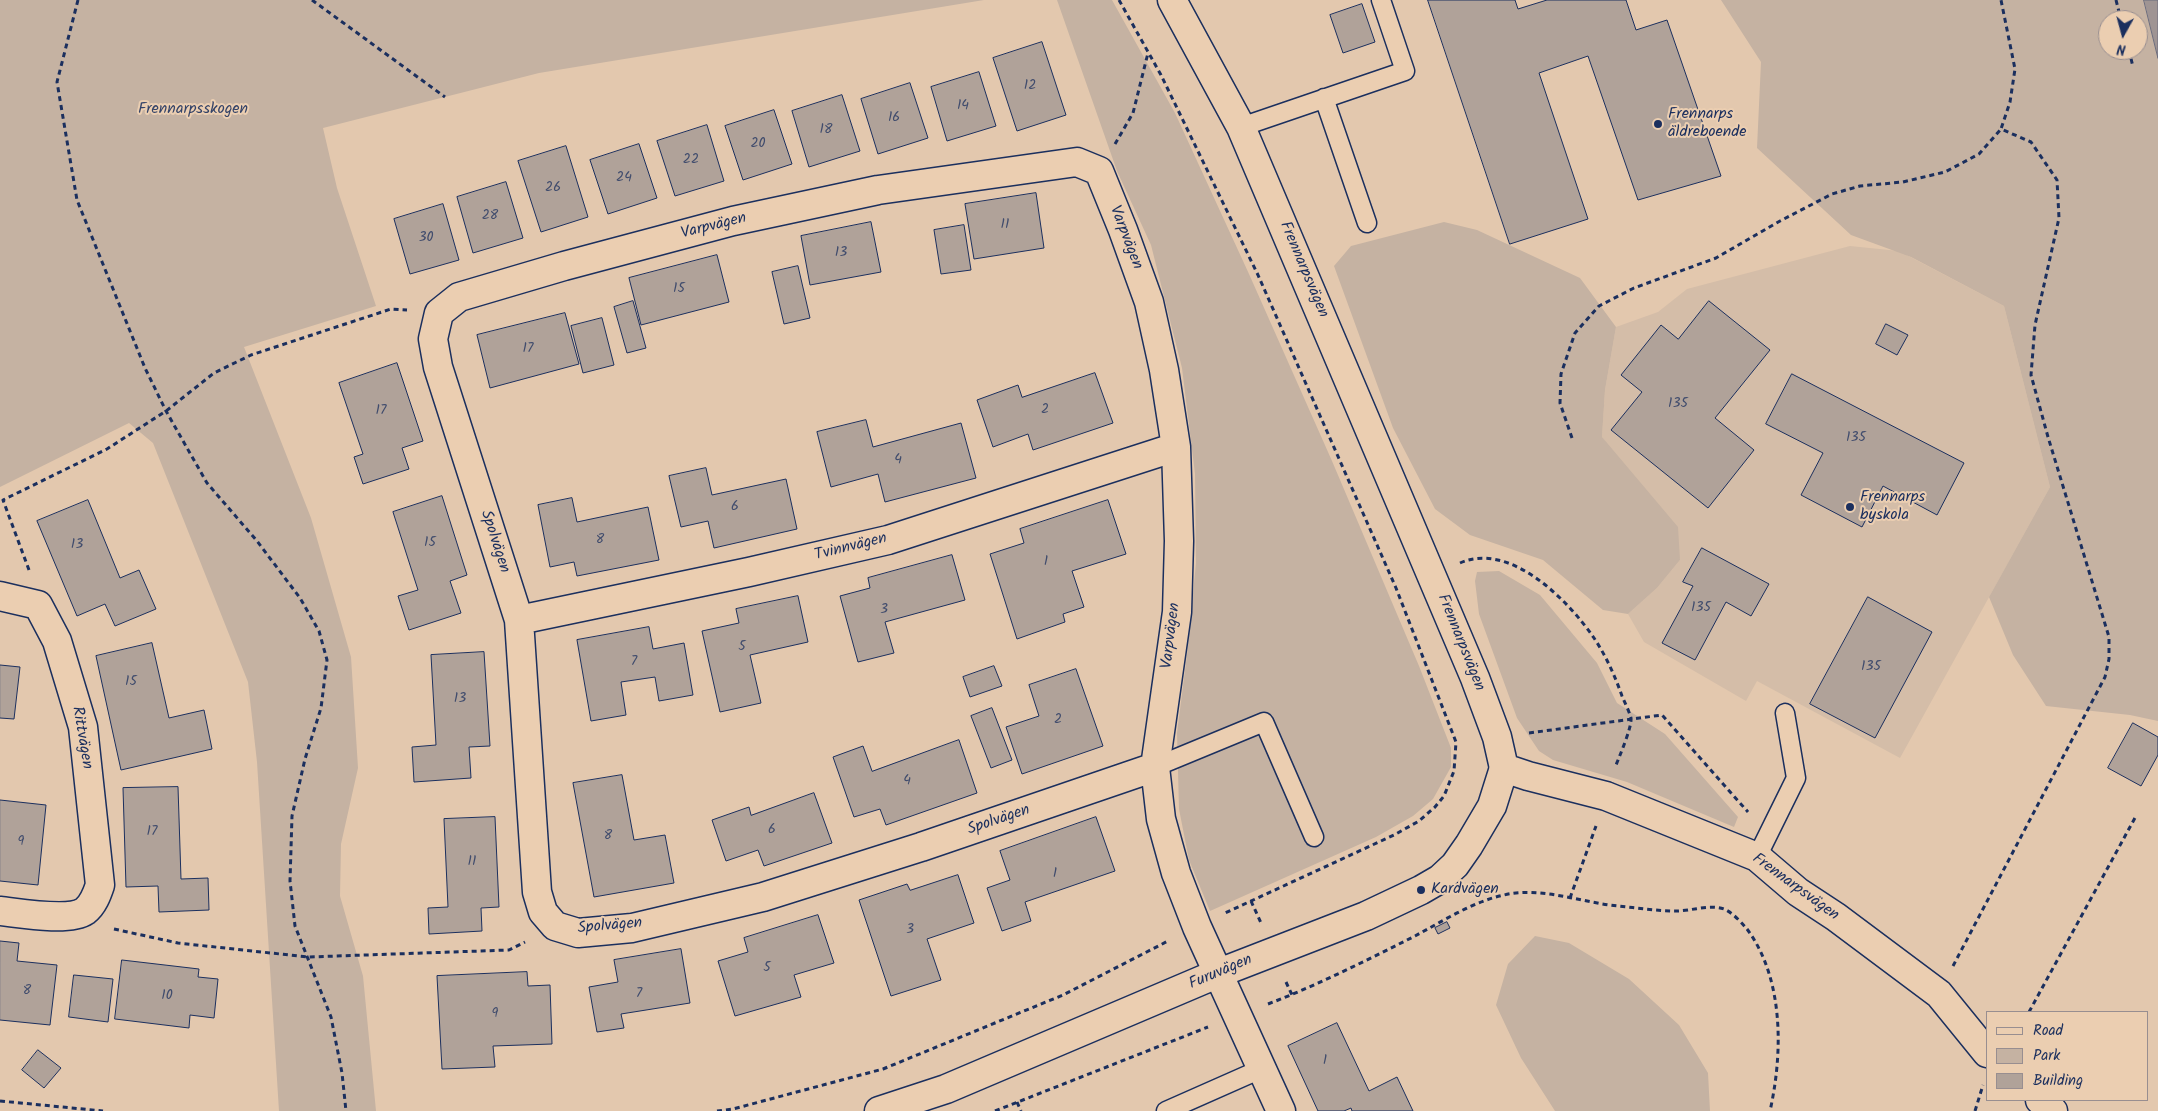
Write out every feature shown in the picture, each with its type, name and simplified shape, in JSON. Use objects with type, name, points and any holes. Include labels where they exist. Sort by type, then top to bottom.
[{"type":"street","name":"Frennarpsvägen","points":[[1172,0],[1241,127],[1432,575],[1498,737],[1504,768],[1606,796],[1763,846],[1798,892],[1836,917],[1939,994],[1986,1052]]},
{"type":"street","name":"Varpvägen","points":[[439,313],[459,297],[564,266],[743,219],[878,190],[1077,162],[1099,171],[1149,302],[1164,370],[1176,447],[1179,541],[1177,612],[1155,767],[1161,819],[1176,873],[1197,927],[1219,973]]},
{"type":"street","name":"Spolvägen","points":[[439,313],[432,339],[438,367],[519,620],[537,892],[543,912],[555,926],[578,934],[632,928],[763,897],[922,847],[1155,767]]},
{"type":"street","name":"Tvinnvägen","points":[[519,620],[749,572],[888,540],[1176,447]]},
{"type":"street","points":[[0,596],[38,605]]},
{"type":"street","name":"Rittvägen","points":[[38,605],[57,642],[83,727],[100,885],[94,900],[84,912]]},
{"type":"street","name":"Furuvägen","points":[[879,1111],[954,1086],[1219,973],[1366,916],[1440,879],[1470,845],[1492,806],[1504,768]]},
{"type":"street","points":[[0,910],[58,917],[84,912]]},
{"type":"street","points":[[1219,973],[1281,1111]]},
{"type":"street","points":[[2041,1101],[2053,1111]]},
{"type":"lane","points":[[1241,127],[1405,71],[1381,0]]},
{"type":"lane","points":[[1324,98],[1367,223]]},
{"type":"lane","points":[[1763,846],[1796,778],[1785,713]]},
{"type":"lane","points":[[1155,767],[1264,722],[1314,837]]},
{"type":"lane","points":[[1166,1111],[1261,1069]]},
{"type":"path","points":[[78,0],[57,82],[77,200],[145,368],[166,411],[207,483],[257,541],[300,598],[319,631],[327,660],[321,708],[305,759],[292,816],[290,881],[295,926],[331,1017],[342,1073],[346,1111]]},
{"type":"path","points":[[312,0],[445,97]]},
{"type":"path","points":[[1572,438],[1560,403],[1561,374],[1575,332],[1599,306],[1634,288],[1716,258],[1832,194],[1860,186],[1903,182],[1945,172],[1979,154],[2001,129],[2010,102],[2014,69],[2001,0]]},
{"type":"path","points":[[1099,171],[1133,113],[1148,53]]},
{"type":"path","points":[[2131,60],[2133,67]]},
{"type":"path","points":[[1939,994],[2105,677],[2109,659],[2109,637],[2031,375],[2035,325],[2059,218],[2056,180],[2031,142],[2001,129]]},
{"type":"path","points":[[38,605],[32,576],[3,500],[107,449],[166,411],[214,373],[251,355],[391,309],[439,313]]},
{"type":"path","points":[[1396,588],[1476,557],[1500,560],[1526,572],[1553,591],[1594,638],[1612,668],[1631,719],[1570,898]]},
{"type":"path","points":[[1456,742],[1662,715],[1763,846]]},
{"type":"path","points":[[2030,1011],[2136,816]]},
{"type":"path","points":[[995,1111],[1292,995],[1485,900],[1505,894],[1525,892],[1612,906],[1673,911],[1725,909],[1741,922],[1754,939],[1764,958],[1776,1012],[1776,1075],[1770,1111]]},
{"type":"path","points":[[84,912],[116,931],[178,943],[308,957],[510,950],[555,926]]},
{"type":"path","points":[[1974,1111],[1984,1084]]},
{"type":"path","points":[[0,1101],[103,1111]]},
{"type":"path","points":[[1017,1102],[1021,1111]]},
{"type":"shaded area","points":[[2144,0],[2158,0],[2158,58],[2148,10]]},
{"type":"shaded area","name":"Frennarps byskola","points":[[1850,246],[1899,251],[2004,306],[2050,487],[1900,758],[1757,681],[1746,701],[1644,642],[1628,614],[1657,588],[1680,560],[1602,437],[1605,390],[1616,327],[1658,312],[1687,289]]},
{"type":"green space","name":"Frennarpsskogen","points":[[0,0],[984,0],[539,73],[323,128],[337,188],[376,306],[244,347],[311,518],[351,657],[358,768],[341,844],[340,896],[363,976],[376,1111],[279,1111],[257,762],[248,682],[153,443],[129,423],[0,487]]},
{"type":"green space","points":[[1057,0],[1112,0],[1175,113],[1332,461],[1419,666],[1451,748],[1451,767],[1433,799],[1413,816],[1376,837],[1210,911],[1189,860],[1179,809],[1177,733],[1196,563],[1195,474],[1182,368],[1151,245],[1117,171]]},
{"type":"green space","points":[[1721,0],[2144,0],[2146,10],[2098,10],[2098,60],[2148,60],[2148,17],[2158,58],[2158,721],[2130,715],[2046,706],[2013,655],[1989,597],[2050,487],[2004,306],[1911,257],[1851,235],[1757,148],[1761,62]]},
{"type":"green space","points":[[1444,222],[1477,230],[1580,278],[1616,327],[1605,390],[1602,437],[1678,527],[1680,560],[1657,588],[1628,614],[1603,610],[1543,560],[1470,535],[1435,509],[1393,428],[1334,266],[1351,246]]},
{"type":"green space","points":[[1499,571],[1540,595],[1597,663],[1617,703],[1665,734],[1738,817],[1734,827],[1627,782],[1553,760],[1539,751],[1517,718],[1479,614],[1475,581],[1477,572]]},
{"type":"green space","points":[[1535,936],[1569,943],[1629,979],[1679,1025],[1708,1073],[1710,1111],[1555,1111],[1521,1058],[1496,1005],[1508,964]]},
{"type":"building","name":"Frennarps äldreboende","points":[[1428,0],[1515,0],[1518,9],[1547,0],[1626,0],[1636,30],[1667,20],[1721,176],[1638,200],[1588,56],[1539,73],[1588,219],[1510,244]]},
{"type":"building","points":[[1362,4],[1375,42],[1343,53],[1330,15]]},
{"type":"building","points":[[1042,42],[1066,115],[1017,131],[993,58]]},
{"type":"building","points":[[979,72],[996,126],[947,141],[931,87]]},
{"type":"building","points":[[910,83],[928,138],[878,154],[861,99]]},
{"type":"building","points":[[842,95],[860,151],[809,167],[792,111]]},
{"type":"building","points":[[774,110],[792,164],[743,180],[725,126]]},
{"type":"building","points":[[707,125],[724,181],[675,196],[657,141]]},
{"type":"building","points":[[639,144],[657,198],[608,214],[590,160]]},
{"type":"building","points":[[566,146],[588,217],[541,232],[518,161]]},
{"type":"building","points":[[506,182],[523,238],[473,253],[457,197]]},
{"type":"building","points":[[1036,193],[1044,248],[974,259],[965,204]]},
{"type":"building","points":[[443,204],[459,260],[410,274],[394,219]]},
{"type":"building","points":[[871,222],[881,272],[810,285],[801,236]]},
{"type":"building","points":[[964,225],[971,270],[941,274],[934,230]]},
{"type":"building","points":[[717,255],[729,302],[641,325],[629,278]]},
{"type":"building","points":[[798,266],[810,318],[784,324],[772,272]]},
{"type":"building","points":[[633,301],[646,348],[627,353],[614,307]]},
{"type":"building","points":[[1709,301],[1770,350],[1715,418],[1754,450],[1708,508],[1611,430],[1642,392],[1621,375],[1661,325],[1678,339]]},
{"type":"building","points":[[565,313],[579,364],[490,388],[477,335]]},
{"type":"building","points":[[602,318],[614,365],[583,373],[571,326]]},
{"type":"building","points":[[1886,324],[1908,335],[1897,355],[1876,344]]},
{"type":"building","points":[[397,363],[423,441],[402,448],[409,469],[363,484],[354,457],[363,454],[339,383]]},
{"type":"building","points":[[1095,373],[1113,423],[1033,450],[1028,434],[993,447],[977,400],[1018,385],[1022,397]]},
{"type":"building","points":[[1792,374],[1964,463],[1937,515],[1883,486],[1862,527],[1801,495],[1823,453],[1766,424]]},
{"type":"building","points":[[866,420],[873,447],[961,423],[976,478],[885,502],[878,474],[831,487],[817,432]]},
{"type":"building","points":[[706,468],[712,495],[786,479],[797,529],[714,548],[708,521],[681,527],[669,476]]},
{"type":"building","points":[[442,496],[467,575],[450,581],[461,613],[409,630],[398,596],[418,590],[393,512]]},
{"type":"building","points":[[572,498],[577,522],[648,507],[659,560],[577,576],[574,562],[550,567],[538,505]]},
{"type":"building","points":[[88,500],[120,578],[139,570],[156,609],[115,626],[105,604],[77,616],[37,521]]},
{"type":"building","points":[[1108,500],[1126,554],[1072,571],[1084,607],[1063,614],[1065,622],[1017,639],[990,554],[1024,543],[1020,529]]},
{"type":"building","points":[[1702,548],[1769,584],[1751,616],[1726,602],[1695,660],[1662,643],[1693,586],[1683,582]]},
{"type":"building","points":[[952,555],[965,600],[885,622],[894,653],[858,662],[840,596],[870,588],[868,578]]},
{"type":"building","points":[[798,596],[808,642],[750,655],[761,703],[720,712],[702,631],[739,623],[736,609]]},
{"type":"building","points":[[1868,597],[1932,632],[1875,738],[1810,704]]},
{"type":"building","points":[[649,627],[653,649],[684,643],[693,695],[659,701],[655,677],[621,682],[626,715],[591,721],[577,640]]},
{"type":"building","points":[[152,643],[169,718],[204,710],[212,749],[121,770],[96,656]]},
{"type":"building","points":[[484,652],[490,746],[469,747],[471,778],[414,782],[412,747],[436,745],[431,655]]},
{"type":"building","points":[[0,665],[20,667],[14,719],[0,718]]},
{"type":"building","points":[[994,666],[1002,686],[970,697],[963,677]]},
{"type":"building","points":[[1076,669],[1103,746],[1022,774],[1006,727],[1039,716],[1029,685]]},
{"type":"building","points":[[992,708],[1012,760],[991,768],[971,716]]},
{"type":"building","points":[[2133,723],[2158,737],[2158,755],[2141,786],[2108,768]]},
{"type":"building","points":[[959,740],[977,793],[886,825],[880,809],[854,817],[833,757],[863,746],[872,771]]},
{"type":"building","points":[[622,775],[634,840],[665,835],[674,883],[594,897],[573,783]]},
{"type":"building","points":[[178,787],[181,879],[208,878],[209,910],[159,912],[158,886],[126,887],[123,788]]},
{"type":"building","points":[[814,793],[832,843],[764,866],[758,850],[726,861],[712,820],[749,807],[751,815]]},
{"type":"building","points":[[0,800],[46,805],[38,885],[0,881]]},
{"type":"building","points":[[495,817],[499,907],[481,908],[482,931],[429,934],[428,908],[448,907],[444,819]]},
{"type":"building","points":[[1096,817],[1115,871],[1025,902],[1031,921],[1002,931],[987,888],[1010,880],[1000,851]]},
{"type":"building","points":[[958,875],[974,923],[927,939],[941,980],[891,996],[859,900],[907,884],[910,890]]},
{"type":"building","points":[[818,915],[834,963],[794,975],[801,997],[735,1016],[718,961],[748,952],[744,938]]},
{"type":"building","points":[[1447,922],[1450,928],[1438,934],[1435,928]]},
{"type":"building","points":[[0,941],[19,943],[17,961],[57,965],[50,1025],[0,1020]]},
{"type":"building","points":[[681,949],[690,1003],[621,1014],[624,1028],[597,1032],[589,987],[618,982],[614,960]]},
{"type":"building","points":[[122,960],[199,969],[198,977],[218,979],[214,1018],[190,1015],[189,1028],[115,1019]]},
{"type":"building","points":[[527,972],[528,986],[550,985],[552,1044],[493,1046],[495,1067],[442,1069],[437,976]]},
{"type":"building","points":[[74,975],[113,979],[108,1022],[69,1017]]},
{"type":"building","points":[[1337,1023],[1369,1091],[1397,1077],[1413,1111],[1352,1111],[1351,1108],[1344,1111],[1318,1111],[1288,1046]]},
{"type":"building","points":[[38,1050],[61,1068],[44,1088],[22,1070]]},
{"type":"place","name":"Frennarps äldreboende","points":[[1658,124]]},
{"type":"place","name":"Frennarps byskola","points":[[1850,507]]},
{"type":"place","name":"Kardvägen","points":[[1421,890]]}]
